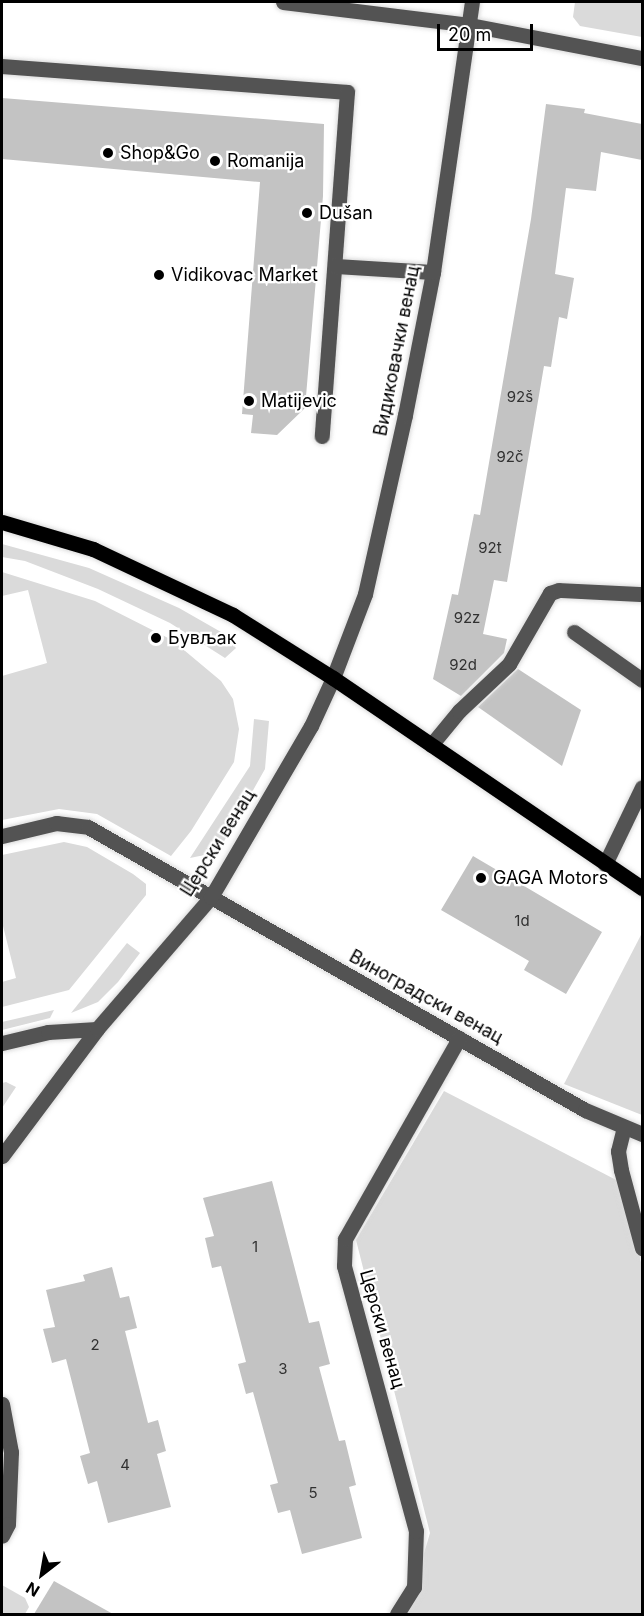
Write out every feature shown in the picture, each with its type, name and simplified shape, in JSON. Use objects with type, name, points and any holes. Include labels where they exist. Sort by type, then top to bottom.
[{"type":"main road","points":[[2,522],[61,538],[155,575],[233,615],[333,678],[642,888]]},
{"type":"street","points":[[283,2],[470,25],[642,58]]},
{"type":"street","name":"Видиковачки венац","points":[[333,678],[365,594],[433,272],[472,2]]},
{"type":"street","points":[[2,66],[347,92],[322,436]]},
{"type":"street","points":[[335,266],[433,272]]},
{"type":"street","points":[[431,745],[459,711],[508,664],[550,594],[559,590],[642,594]]},
{"type":"street","points":[[574,632],[642,680]]},
{"type":"street","name":"Церски венац","points":[[2,1156],[98,1029],[211,897],[311,726],[333,678]]},
{"type":"street","points":[[605,864],[642,787]]},
{"type":"street","name":"Виноградски венац","points":[[2,836],[56,823],[88,827],[585,1110],[642,1134]]},
{"type":"street","points":[[2,1043],[48,1032],[98,1029]]},
{"type":"street","name":"Церски венац","points":[[397,1614],[414,1587],[416,1531],[344,1266],[345,1239],[459,1038]]},
{"type":"street","points":[[624,1127],[618,1150],[621,1170],[642,1248]]},
{"type":"street","points":[[2,1404],[11,1452],[8,1524],[2,1536]]},
{"type":"shaded area","points":[[575,2],[642,3],[642,37],[580,26],[573,17]]},
{"type":"shaded area","points":[[2,544],[89,568],[179,608],[221,632],[236,648],[225,658],[170,623],[98,589],[25,561],[2,557]]},
{"type":"shaded area","points":[[2,572],[95,601],[172,640],[221,681],[233,699],[239,729],[234,762],[191,831],[171,856],[97,814],[59,809],[2,820],[2,676],[47,663],[28,590],[2,596]]},
{"type":"shaded area","points":[[254,719],[269,721],[265,769],[222,845],[214,853],[190,858],[250,766]]},
{"type":"shaded area","points":[[64,842],[87,847],[133,874],[146,884],[146,895],[69,990],[2,1007],[2,982],[16,978],[2,922],[2,855]]},
{"type":"shaded area","points":[[642,933],[642,1115],[564,1084]]},
{"type":"shaded area","points":[[127,943],[140,953],[118,982],[98,1002],[71,1013]]},
{"type":"shaded area","points":[[54,1010],[50,1018],[2,1030],[2,1022]]},
{"type":"shaded area","points":[[6,1082],[16,1087],[2,1108],[2,1083]]},
{"type":"shaded area","points":[[444,1091],[624,1184],[642,1267],[642,1614],[397,1614],[414,1587],[430,1533],[356,1240]]},
{"type":"shaded area","points":[[2,1585],[25,1598],[29,1607],[25,1614],[2,1614]]},
{"type":"building","points":[[2,98],[324,124],[323,196],[305,408],[277,435],[251,433],[253,415],[242,414],[260,182],[2,159]]},
{"type":"building","points":[[546,104],[585,109],[584,113],[642,124],[642,160],[601,152],[596,191],[566,188],[555,274],[574,278],[567,319],[559,317],[551,367],[544,366],[507,582],[494,580],[483,634],[507,639],[504,653],[461,696],[433,679],[452,594],[458,595],[474,514],[480,515],[531,219]]},
{"type":"building","points":[[518,669],[581,710],[562,766],[478,707]]},
{"type":"building","points":[[473,856],[602,932],[566,994],[524,970],[529,961],[441,910]]},
{"type":"building","points":[[272,1181],[309,1323],[319,1321],[330,1364],[319,1367],[339,1441],[345,1440],[356,1485],[349,1487],[362,1538],[302,1554],[290,1510],[278,1513],[270,1485],[278,1483],[253,1392],[246,1394],[238,1364],[246,1362],[221,1266],[212,1268],[205,1238],[214,1236],[203,1198]]},
{"type":"building","points":[[112,1267],[120,1298],[129,1296],[137,1328],[125,1331],[148,1423],[158,1420],[166,1451],[157,1454],[171,1507],[108,1523],[97,1481],[88,1484],[80,1456],[90,1453],[66,1359],[52,1363],[43,1329],[55,1327],[46,1290],[85,1281],[83,1275]]},
{"type":"building","points":[[54,1581],[113,1614],[34,1614]]},
{"type":"place","name":"Shop&Go","points":[[108,153]]},
{"type":"place","name":"Romanija","points":[[215,161]]},
{"type":"place","name":"Dušan","points":[[307,213]]},
{"type":"place","name":"Vidikovac Market","points":[[159,275]]},
{"type":"place","name":"Matijevic","points":[[249,401]]},
{"type":"place","name":"Бувљак","points":[[156,638]]},
{"type":"place","name":"GAGA Motors","points":[[481,878]]}]
